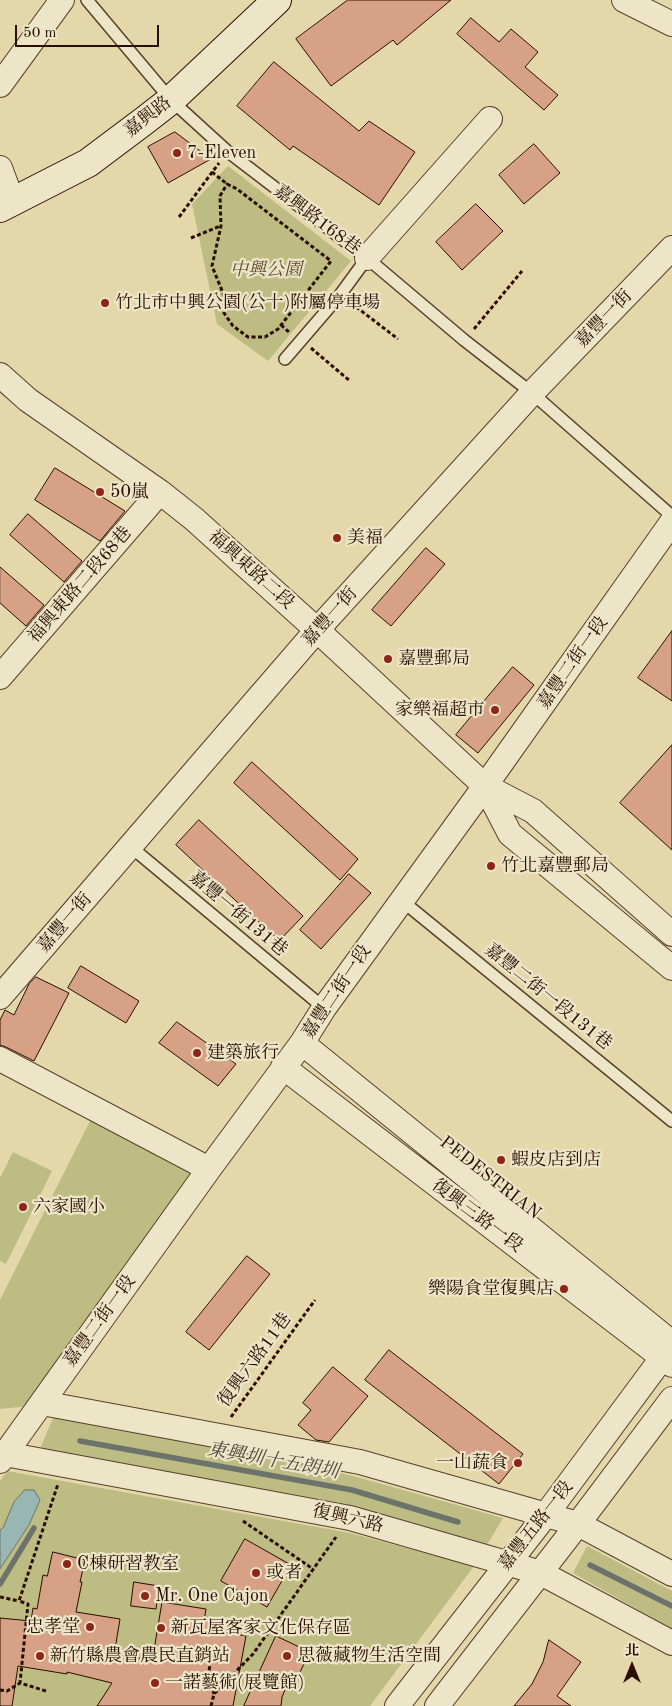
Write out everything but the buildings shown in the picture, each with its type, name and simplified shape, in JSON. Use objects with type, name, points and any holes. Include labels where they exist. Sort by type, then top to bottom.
[{"type":"street","points":[[0,85],[62,0]]},
{"type":"street","name":"嘉興路","points":[[7,205],[88,163],[171,100],[277,0]]},
{"type":"street","points":[[624,0],[672,24]]},
{"type":"street","name":"嘉興路168巷","points":[[367,258],[490,119]]},
{"type":"street","points":[[0,168],[7,205]]},
{"type":"street","name":"嘉豐一街","points":[[0,997],[317,630],[532,393],[672,248]]},
{"type":"street","name":"福興東路二段","points":[[0,375],[28,400],[160,492],[225,546],[486,786],[533,811],[672,934]]},
{"type":"street","name":"福興東路二段68巷","points":[[0,677],[160,492]]},
{"type":"street","name":"嘉豐二街一段","points":[[2,1457],[305,1038],[324,1008],[401,900],[486,786],[672,522]]},
{"type":"street","name":"福興東路二段","points":[[486,786],[510,834],[672,968]]},
{"type":"street","name":"PEDESTRIAN","points":[[305,1038],[672,1322]]},
{"type":"street","name":"復興三路一段","points":[[305,1038],[670,1353]]},
{"type":"street","points":[[0,1059],[209,1169]]},
{"type":"street","name":"復興三路一段","points":[[283,1067],[670,1353]]},
{"type":"street","name":"嘉豐五路一段","points":[[398,1706],[670,1353]]},
{"type":"street","name":"嘉豐五路一段","points":[[437,1706],[672,1399]]},
{"type":"street","points":[[42,1403],[360,1462],[578,1524],[672,1574]]},
{"type":"street","name":"復興六路","points":[[2,1457],[350,1518],[540,1573],[672,1643]]},
{"type":"lane","name":"嘉興路168巷","points":[[87,0],[171,100],[227,151],[367,258]]},
{"type":"lane","points":[[284,359],[340,296],[367,258],[464,340],[532,393],[672,516]]},
{"type":"lane","name":"嘉豐一街131巷","points":[[131,847],[324,1008]]},
{"type":"lane","name":"嘉豐二街一段131巷","points":[[401,900],[672,1122]]},
{"type":"path","points":[[179,217],[227,151]]},
{"type":"path","points":[[212,172],[227,184],[237,188],[331,261],[278,329],[265,337],[248,337],[233,326],[224,313],[225,298],[212,266],[221,226],[220,196],[227,184]]},
{"type":"path","points":[[191,238],[221,226]]},
{"type":"path","points":[[464,340],[522,271]]},
{"type":"path","points":[[340,296],[398,339]]},
{"type":"path","points":[[301,340],[350,381]]},
{"type":"path","name":"復興六路11巷","points":[[218,1436],[315,1300]]},
{"type":"path","points":[[19,1601],[58,1483]]},
{"type":"path","points":[[211,1706],[214,1694],[253,1654],[350,1518]]},
{"type":"path","points":[[0,1597],[28,1604],[20,1683],[7,1692],[0,1690]]},
{"type":"path","points":[[212,1647],[208,1677],[214,1694]]},
{"type":"path","points":[[20,1683],[46,1690]]},
{"type":"green space","name":"中興公園","points":[[228,166],[351,261],[268,361],[217,324],[192,204]]},
{"type":"green space","points":[[93,1115],[193,1172],[30,1406],[0,1409],[0,1300]]},
{"type":"green space","points":[[13,1152],[52,1171],[6,1264],[0,1261],[0,1178]]},
{"type":"green space","points":[[58,1406],[353,1476],[503,1518],[487,1545],[341,1503],[40,1449]]},
{"type":"green space","points":[[7,1471],[350,1533],[474,1566],[370,1706],[0,1706],[0,1481]]},
{"type":"green space","points":[[587,1546],[672,1591],[672,1629],[573,1573]]},
{"type":"water","points":[[25,1490],[34,1490],[40,1500],[29,1525],[0,1569],[0,1530],[3,1528],[14,1502]]},
{"type":"waterway","name":"東興圳十五朗圳","points":[[80,1441],[352,1490],[458,1522]]},
{"type":"waterway","name":"東興圳十五朗圳","points":[[0,1584],[34,1528]]},
{"type":"waterway","name":"東興圳十五朗圳","points":[[590,1565],[672,1606]]},
{"type":"place","name":"7-Eleven","points":[[177,153]]},
{"type":"place","name":"竹北市中興公園(公十)附屬停車場","points":[[105,303]]},
{"type":"place","name":"50嵐","points":[[100,492]]},
{"type":"place","name":"美福","points":[[337,538]]},
{"type":"place","name":"嘉豐郵局","points":[[388,659]]},
{"type":"place","name":"家樂福超市","points":[[495,710]]},
{"type":"place","name":"竹北嘉豐郵局","points":[[491,866]]},
{"type":"place","name":"建築旅行","points":[[197,1053]]},
{"type":"place","name":"蝦皮店到店","points":[[501,1160]]},
{"type":"place","name":"六家國小","points":[[23,1207]]},
{"type":"place","name":"樂陽食堂復興店","points":[[564,1289]]},
{"type":"place","name":"一山蔬食","points":[[518,1463]]},
{"type":"place","name":"C棟研習教室","points":[[67,1564]]},
{"type":"place","name":"或者","points":[[256,1573]]},
{"type":"place","name":"Mr. One Cajon","points":[[145,1596]]},
{"type":"place","name":"忠孝堂","points":[[90,1627]]},
{"type":"place","name":"新瓦屋客家文化保存區","points":[[161,1628]]},
{"type":"place","name":"新竹縣農會農民直銷站","points":[[40,1656]]},
{"type":"place","name":"思薇藏物生活空間","points":[[287,1656]]},
{"type":"place","name":"一諾藝術(展覽館)","points":[[155,1683]]}]
